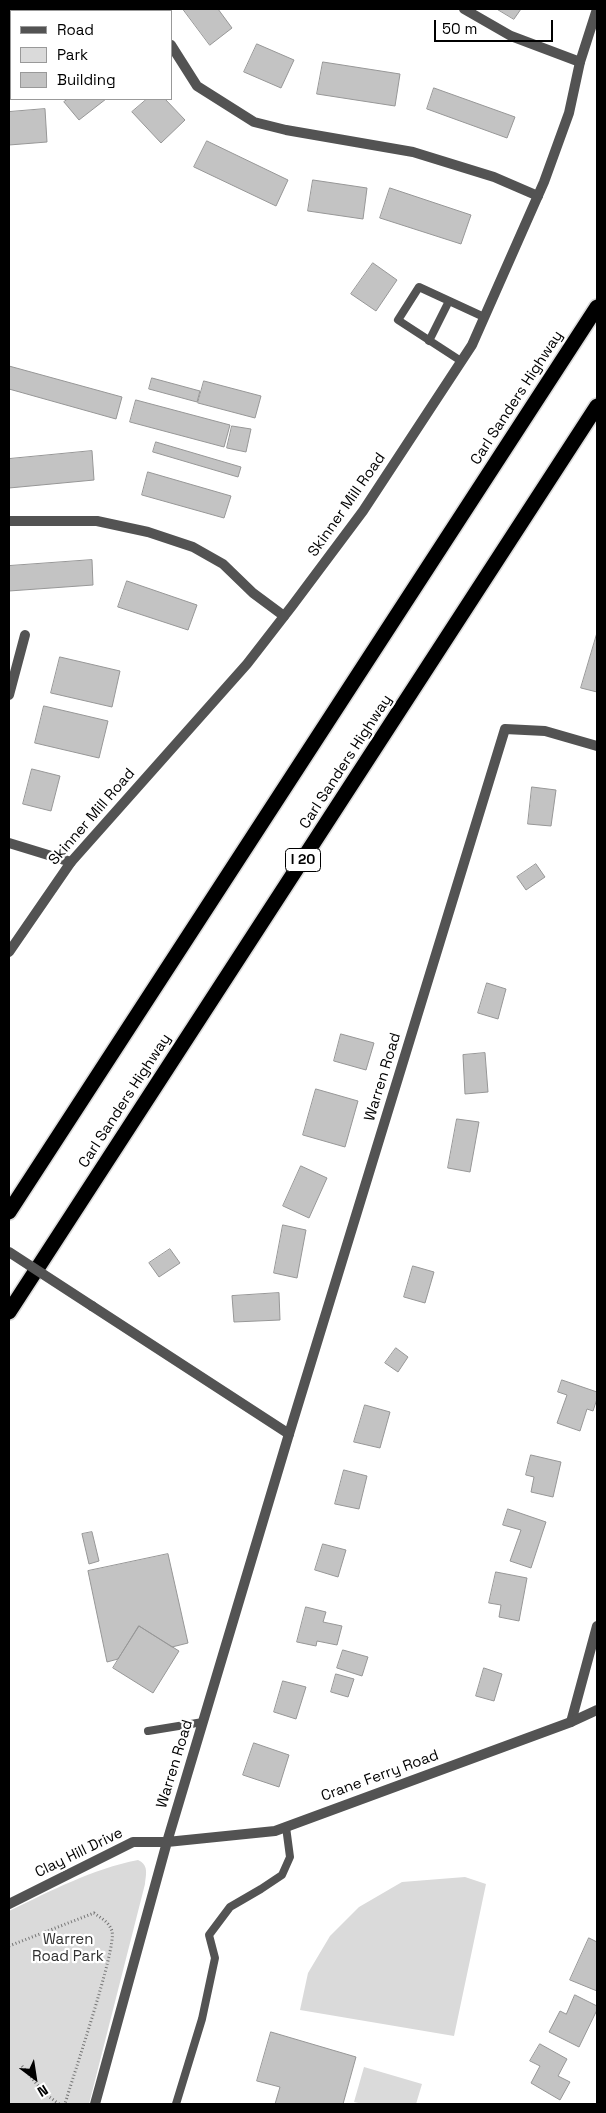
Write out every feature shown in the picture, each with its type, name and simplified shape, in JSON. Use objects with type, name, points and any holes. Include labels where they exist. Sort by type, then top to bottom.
[{"type":"highway","name":"Carl Sanders Highway","points":[[9,1212],[597,306]]},
{"type":"highway","name":"Carl Sanders Highway","points":[[9,1312],[597,406]]},
{"type":"street","points":[[464,9],[511,36],[580,62]]},
{"type":"street","name":"Skinner Mill Road","points":[[9,952],[71,862],[247,664],[284,616],[363,511],[472,345],[538,196],[569,113],[580,62],[597,9]]},
{"type":"street","points":[[172,47],[197,86],[254,122],[413,152],[494,177],[538,196]]},
{"type":"street","points":[[9,520],[97,521],[148,532],[193,548],[223,564],[253,593],[284,616]]},
{"type":"street","points":[[9,695],[25,635]]},
{"type":"street","name":"Warren Road","points":[[95,2104],[166,1842],[505,729],[545,731],[597,746]]},
{"type":"street","points":[[9,842],[71,862]]},
{"type":"street","points":[[9,1252],[289,1434]]},
{"type":"street","points":[[571,1722],[597,1626]]},
{"type":"street","name":"Crane Ferry Road","points":[[166,1842],[275,1831],[571,1722],[597,1710]]},
{"type":"street","name":"Clay Hill Drive","points":[[9,1904],[133,1842],[166,1842]]},
{"type":"lane","points":[[461,362],[398,320],[419,287],[484,317]]},
{"type":"lane","points":[[430,341],[449,301]]},
{"type":"lane","points":[[148,1731],[203,1722]]},
{"type":"lane","points":[[176,2104],[202,2019],[215,1958],[209,1935],[230,1907],[261,1890],[282,1875],[290,1856],[286,1827]]},
{"type":"path","points":[[9,1946],[94,1913],[107,1922],[112,1932],[108,1958],[65,2104]]},
{"type":"path","points":[[22,2066],[44,2093],[59,2104]]},
{"type":"green space","name":"Warren Road Park","points":[[138,1860],[145,1867],[145,1884],[89,2104],[9,2104],[9,1911],[88,1875]]},
{"type":"green space","points":[[465,1877],[486,1884],[454,2036],[300,2010],[308,1973],[330,1936],[359,1907],[402,1882]]},
{"type":"green space","points":[[364,2067],[422,2084],[416,2104],[363,2104],[354,2102]]},
{"type":"building","points":[[17,9],[78,9],[76,10],[15,10]]},
{"type":"building","points":[[183,9],[218,9],[232,28],[210,45]]},
{"type":"building","points":[[497,9],[521,9],[514,19]]},
{"type":"building","points":[[257,44],[294,60],[281,88],[244,72]]},
{"type":"building","points":[[323,62],[400,74],[395,106],[317,94]]},
{"type":"building","points":[[434,88],[515,117],[507,138],[427,109]]},
{"type":"building","points":[[67,100],[105,100],[79,120],[64,102]]},
{"type":"building","points":[[146,100],[166,100],[185,120],[161,143],[132,112]]},
{"type":"building","points":[[45,109],[47,142],[9,145],[9,112]]},
{"type":"building","points":[[207,141],[288,180],[276,206],[194,167]]},
{"type":"building","points":[[313,180],[367,188],[363,219],[308,211]]},
{"type":"building","points":[[390,188],[471,215],[461,244],[380,218]]},
{"type":"building","points":[[373,263],[397,280],[376,311],[351,294]]},
{"type":"building","points":[[9,366],[122,397],[116,419],[9,389]]},
{"type":"building","points":[[152,378],[200,391],[197,402],[149,389]]},
{"type":"building","points":[[204,381],[261,396],[255,418],[198,403]]},
{"type":"building","points":[[136,400],[230,425],[224,447],[130,422]]},
{"type":"building","points":[[232,426],[251,429],[246,452],[227,448]]},
{"type":"building","points":[[156,442],[241,467],[238,477],[153,452]]},
{"type":"building","points":[[92,451],[94,480],[9,488],[9,459]]},
{"type":"building","points":[[148,472],[231,496],[224,518],[142,495]]},
{"type":"building","points":[[92,560],[93,585],[9,591],[9,566]]},
{"type":"building","points":[[127,581],[197,605],[188,630],[118,607]]},
{"type":"building","points":[[597,633],[597,692],[581,688]]},
{"type":"building","points":[[60,657],[120,671],[112,707],[51,693]]},
{"type":"building","points":[[44,706],[108,721],[99,758],[35,743]]},
{"type":"building","points":[[32,769],[60,776],[51,811],[23,804]]},
{"type":"building","points":[[532,787],[556,790],[551,826],[528,824]]},
{"type":"building","points":[[536,864],[545,877],[526,890],[517,877]]},
{"type":"building","points":[[487,983],[506,989],[498,1019],[478,1013]]},
{"type":"building","points":[[341,1034],[374,1043],[366,1070],[334,1061]]},
{"type":"building","points":[[485,1053],[488,1092],[465,1094],[463,1055]]},
{"type":"building","points":[[316,1089],[358,1101],[345,1147],[303,1135]]},
{"type":"building","points":[[457,1119],[479,1122],[470,1172],[448,1168]]},
{"type":"building","points":[[301,1166],[327,1178],[309,1218],[283,1206]]},
{"type":"building","points":[[283,1225],[306,1230],[297,1278],[274,1273]]},
{"type":"building","points":[[170,1249],[180,1263],[159,1277],[149,1263]]},
{"type":"building","points":[[413,1266],[434,1272],[425,1303],[404,1297]]},
{"type":"building","points":[[279,1293],[280,1320],[234,1322],[232,1296]]},
{"type":"building","points":[[396,1348],[408,1357],[398,1372],[385,1363]]},
{"type":"building","points":[[562,1380],[597,1392],[593,1411],[587,1409],[580,1431],[557,1423],[567,1395],[558,1392]]},
{"type":"building","points":[[365,1405],[390,1412],[380,1448],[354,1442]]},
{"type":"building","points":[[531,1455],[561,1462],[553,1497],[531,1492],[534,1477],[526,1475]]},
{"type":"building","points":[[344,1470],[367,1476],[359,1509],[335,1504]]},
{"type":"building","points":[[508,1509],[546,1522],[531,1568],[510,1561],[521,1530],[503,1525]]},
{"type":"building","points":[[92,1532],[99,1561],[89,1564],[82,1534]]},
{"type":"building","points":[[323,1544],[346,1550],[338,1577],[315,1570]]},
{"type":"building","points":[[168,1554],[188,1643],[172,1647],[139,1626],[118,1659],[107,1662],[88,1571]]},
{"type":"building","points":[[496,1572],[527,1578],[519,1621],[499,1617],[501,1605],[489,1603]]},
{"type":"building","points":[[306,1607],[326,1612],[323,1622],[342,1626],[337,1645],[317,1641],[316,1646],[297,1642]]},
{"type":"building","points":[[139,1626],[179,1651],[153,1693],[113,1668]]},
{"type":"building","points":[[343,1650],[368,1657],[362,1676],[337,1668]]},
{"type":"building","points":[[484,1668],[502,1674],[494,1701],[476,1696]]},
{"type":"building","points":[[336,1674],[354,1679],[348,1697],[331,1692]]},
{"type":"building","points":[[283,1681],[306,1687],[296,1719],[274,1712]]},
{"type":"building","points":[[254,1743],[289,1755],[279,1787],[243,1775]]},
{"type":"building","points":[[589,1938],[597,1942],[597,1991],[570,1980]]},
{"type":"building","points":[[575,1995],[597,2006],[597,2010],[579,2047],[549,2032],[560,2011],[566,2014]]},
{"type":"building","points":[[271,2032],[356,2057],[343,2104],[275,2104],[280,2087],[257,2081]]},
{"type":"building","points":[[540,2044],[567,2059],[558,2076],[570,2082],[560,2100],[531,2083],[540,2066],[530,2061]]}]
